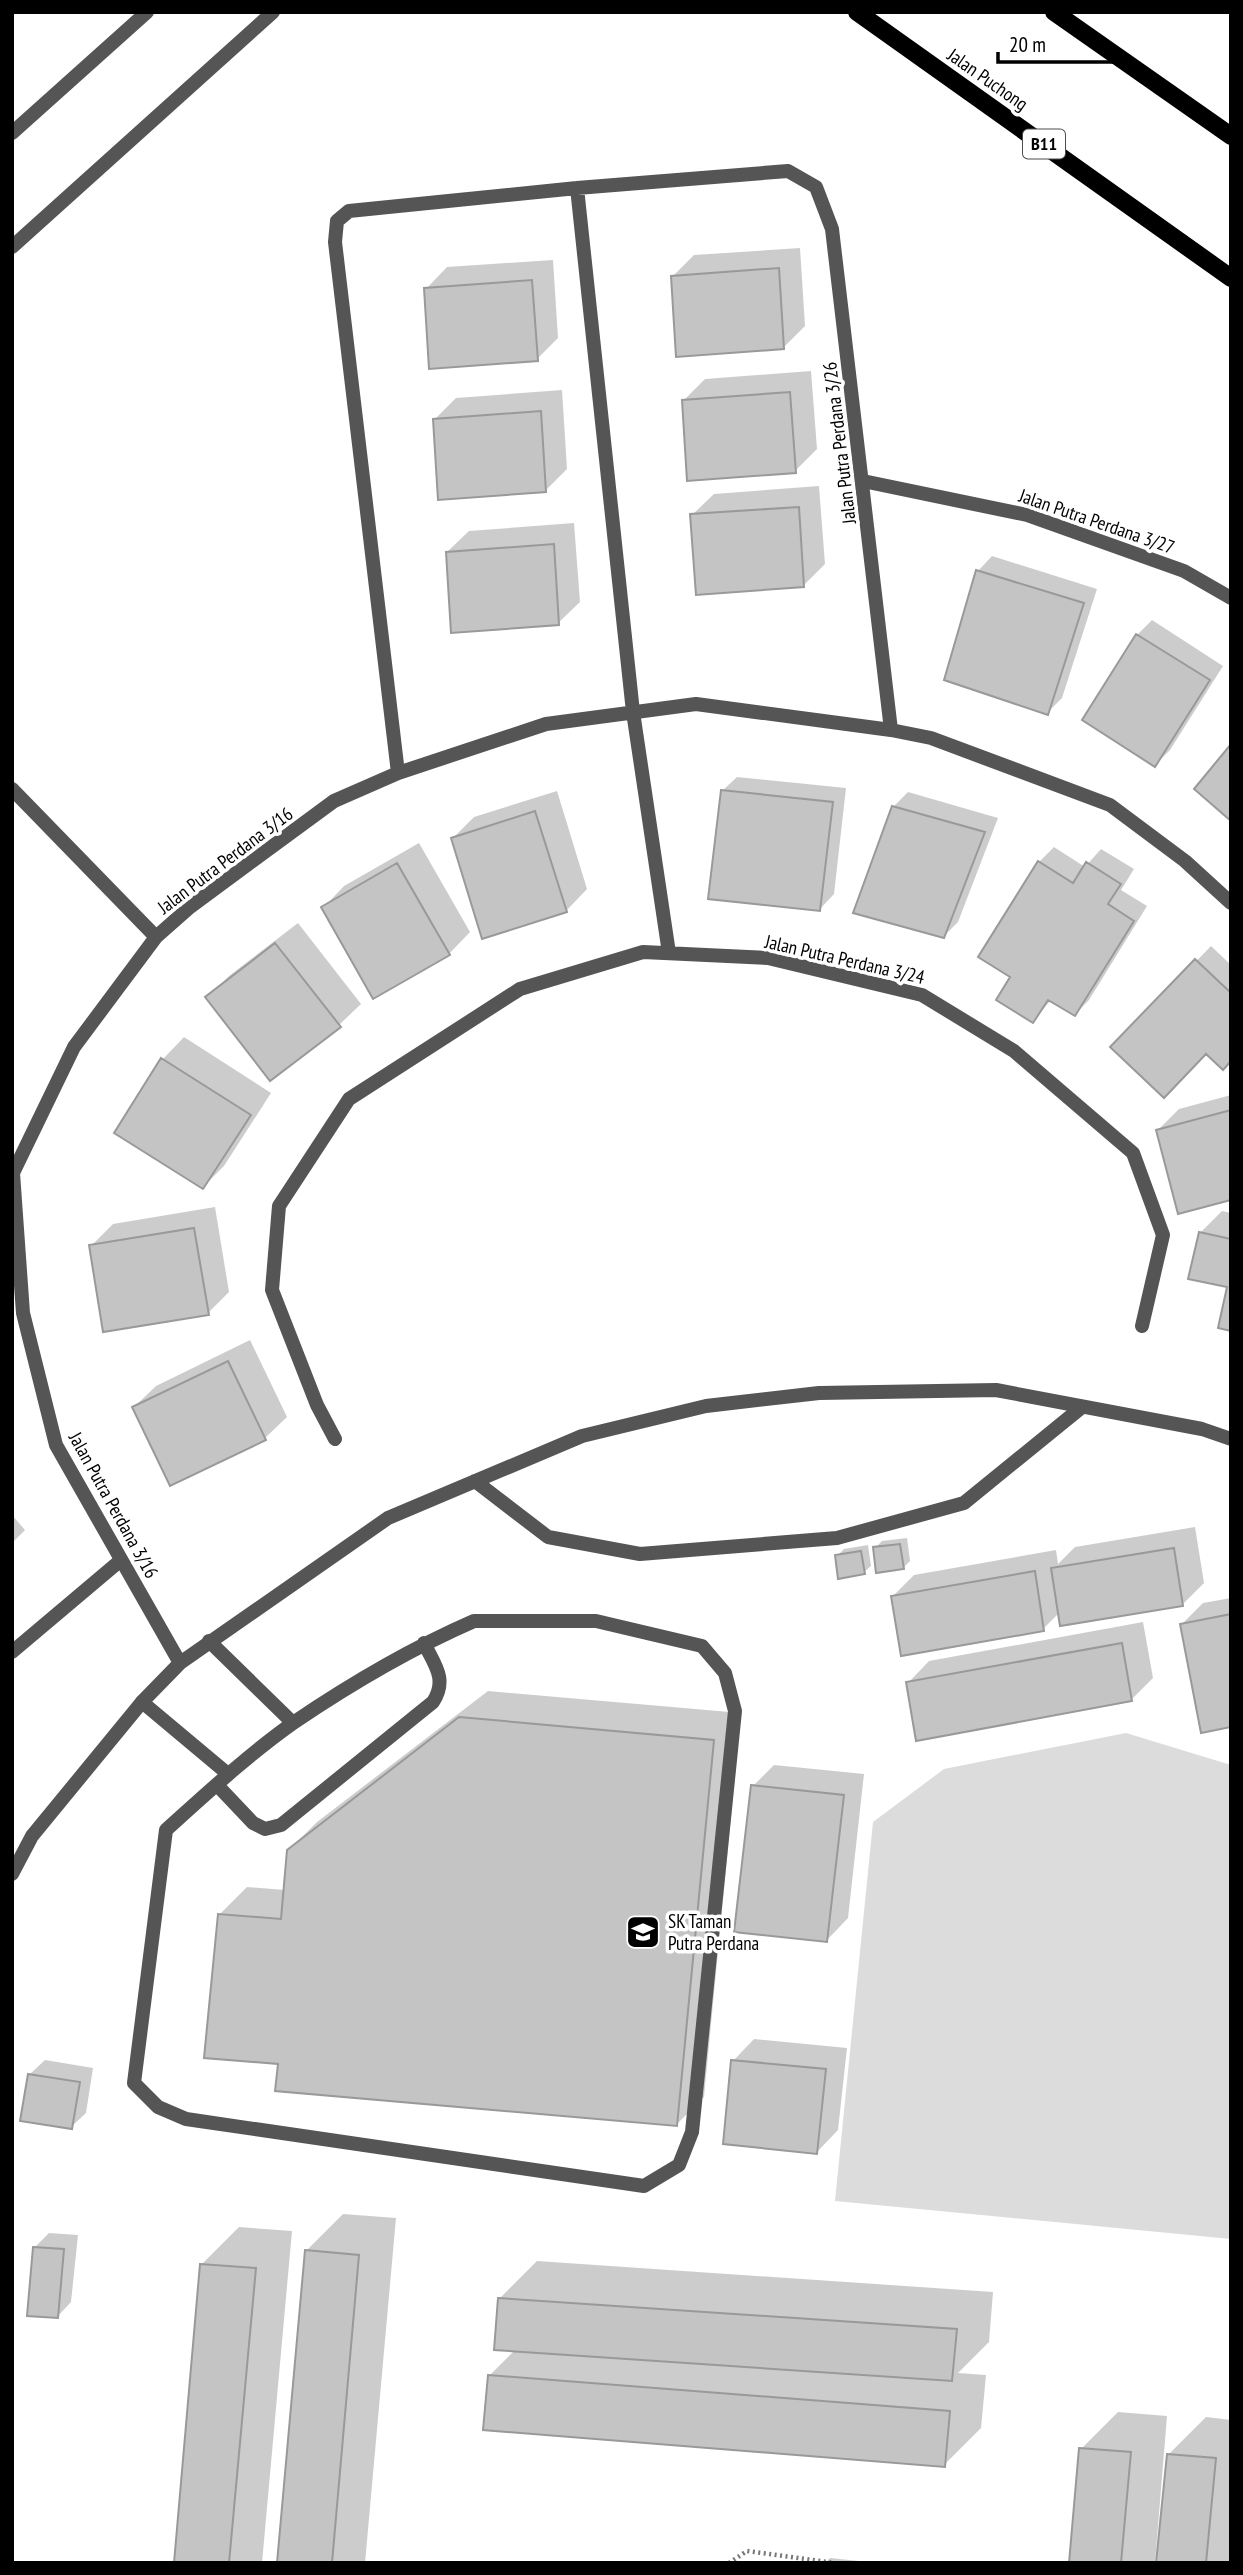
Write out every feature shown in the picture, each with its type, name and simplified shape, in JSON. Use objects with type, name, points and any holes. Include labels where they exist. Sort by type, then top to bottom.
[{"type":"main road","name":"Jalan Puchong","points":[[857,12],[1231,278]]},
{"type":"main road","points":[[1054,12],[1231,136]]},
{"type":"street","points":[[12,133],[147,12]]},
{"type":"street","points":[[12,247],[273,12]]},
{"type":"street","name":"Jalan Putra Perdana 3/26","points":[[577,188],[788,171],[816,187],[832,229],[891,730]]},
{"type":"street","points":[[398,774],[335,242],[337,221],[349,211],[577,188],[633,712],[669,953]]},
{"type":"street","name":"Jalan Putra Perdana 3/27","points":[[863,481],[1027,515],[1184,571],[1231,598]]},
{"type":"street","name":"Jalan Putra Perdana 3/16","points":[[180,1663],[56,1445],[18,1318],[13,1172],[74,1047],[156,937],[190,906],[334,801],[398,774],[546,724],[696,704],[891,730],[931,738],[1110,805],[1185,861],[1231,903]]},
{"type":"street","points":[[12,789],[156,937]]},
{"type":"street","name":"Jalan Putra Perdana 3/24","points":[[335,1439],[317,1405],[272,1290],[279,1206],[349,1099],[520,989],[643,952],[768,958],[922,995],[1014,1051],[1133,1153],[1163,1235],[1142,1326]]},
{"type":"street","points":[[12,1874],[32,1836],[142,1702],[180,1663],[388,1518],[582,1436],[719,1405],[819,1393],[996,1391],[1202,1429],[1231,1439]]},
{"type":"street","points":[[475,1480],[548,1537],[640,1554],[837,1538],[964,1503],[1082,1407]]},
{"type":"street","points":[[12,1652],[121,1560]]},
{"type":"street","points":[[474,1621],[596,1621],[702,1646],[725,1672],[736,1711],[692,2132],[679,2165],[644,2186],[186,2119],[158,2107],[134,2083],[166,1830],[228,1774],[293,1723],[424,1643],[474,1621]]},
{"type":"street","points":[[209,1641],[293,1723]]},
{"type":"street","points":[[217,1785],[253,1823],[265,1829],[281,1825],[433,1702],[439,1692],[441,1679],[424,1643]]},
{"type":"street","points":[[142,1702],[228,1774]]},
{"type":"path","points":[[729,2563],[747,2552],[834,2563]]},
{"type":"shaded area","points":[[1126,1733],[1231,1765],[1231,2239],[835,2201],[873,1822],[944,1769]]},
{"type":"building","points":[[779,268],[784,349],[676,357],[671,276]]},
{"type":"building","points":[[532,280],[538,361],[429,369],[424,288]]},
{"type":"building","points":[[790,392],[796,473],[687,481],[682,400]]},
{"type":"building","points":[[541,411],[546,492],[438,500],[433,419]]},
{"type":"building","points":[[799,507],[804,587],[696,595],[690,514]]},
{"type":"building","points":[[554,544],[559,625],[451,633],[446,552]]},
{"type":"building","points":[[976,570],[1084,603],[1048,715],[944,680]]},
{"type":"building","points":[[1136,634],[1210,680],[1155,767],[1082,720]]},
{"type":"building","points":[[1231,744],[1231,821],[1194,789]]},
{"type":"building","points":[[721,790],[833,802],[820,911],[708,899]]},
{"type":"building","points":[[892,806],[985,832],[944,938],[853,913]]},
{"type":"building","points":[[535,811],[567,912],[482,939],[451,838]]},
{"type":"building","points":[[1038,861],[1073,883],[1086,862],[1121,884],[1108,904],[1134,921],[1075,1016],[1048,1000],[1033,1023],[996,1000],[1010,977],[978,957]]},
{"type":"building","points":[[397,863],[450,955],[373,999],[321,907]]},
{"type":"building","points":[[275,943],[341,1027],[270,1081],[205,997]]},
{"type":"building","points":[[1195,959],[1231,993],[1231,1061],[1223,1070],[1206,1054],[1164,1098],[1110,1047]]},
{"type":"building","points":[[161,1058],[251,1115],[203,1189],[114,1133]]},
{"type":"building","points":[[1231,1110],[1231,1200],[1178,1214],[1156,1130]]},
{"type":"building","points":[[194,1228],[209,1315],[103,1332],[89,1245]]},
{"type":"building","points":[[1199,1232],[1231,1239],[1231,1331],[1218,1328],[1227,1287],[1188,1279]]},
{"type":"building","points":[[228,1361],[266,1440],[170,1486],[132,1407]]},
{"type":"building","points":[[900,1544],[904,1569],[876,1573],[873,1547]]},
{"type":"building","points":[[1174,1548],[1183,1606],[1060,1626],[1051,1568]]},
{"type":"building","points":[[861,1551],[865,1574],[838,1579],[835,1555]]},
{"type":"building","points":[[1035,1571],[1044,1631],[901,1656],[891,1596]]},
{"type":"building","points":[[1231,1614],[1231,1727],[1201,1733],[1180,1624]]},
{"type":"building","points":[[1122,1643],[1132,1701],[916,1741],[906,1682]]},
{"type":"building","points":[[459,1717],[714,1740],[677,2126],[275,2091],[278,2064],[204,2058],[218,1914],[281,1919],[287,1850]]},
{"type":"building","points":[[751,1785],[844,1795],[827,1942],[734,1932]]},
{"type":"building","points":[[731,2060],[826,2069],[817,2154],[723,2144]]},
{"type":"building","points":[[28,2074],[80,2082],[72,2129],[20,2121]]},
{"type":"building","points":[[33,2247],[64,2249],[58,2318],[27,2316]]},
{"type":"building","points":[[305,2250],[359,2255],[332,2563],[277,2563]]},
{"type":"building","points":[[200,2264],[256,2268],[229,2563],[174,2563]]},
{"type":"building","points":[[498,2298],[957,2329],[952,2381],[494,2350]]},
{"type":"building","points":[[488,2375],[950,2411],[945,2467],[483,2430]]},
{"type":"building","points":[[1079,2448],[1131,2452],[1121,2563],[1069,2563]]},
{"type":"building","points":[[1167,2454],[1216,2458],[1206,2563],[1156,2563]]},
{"type":"place","name":"SK Taman Putra Perdana","points":[[643,1932]]}]
